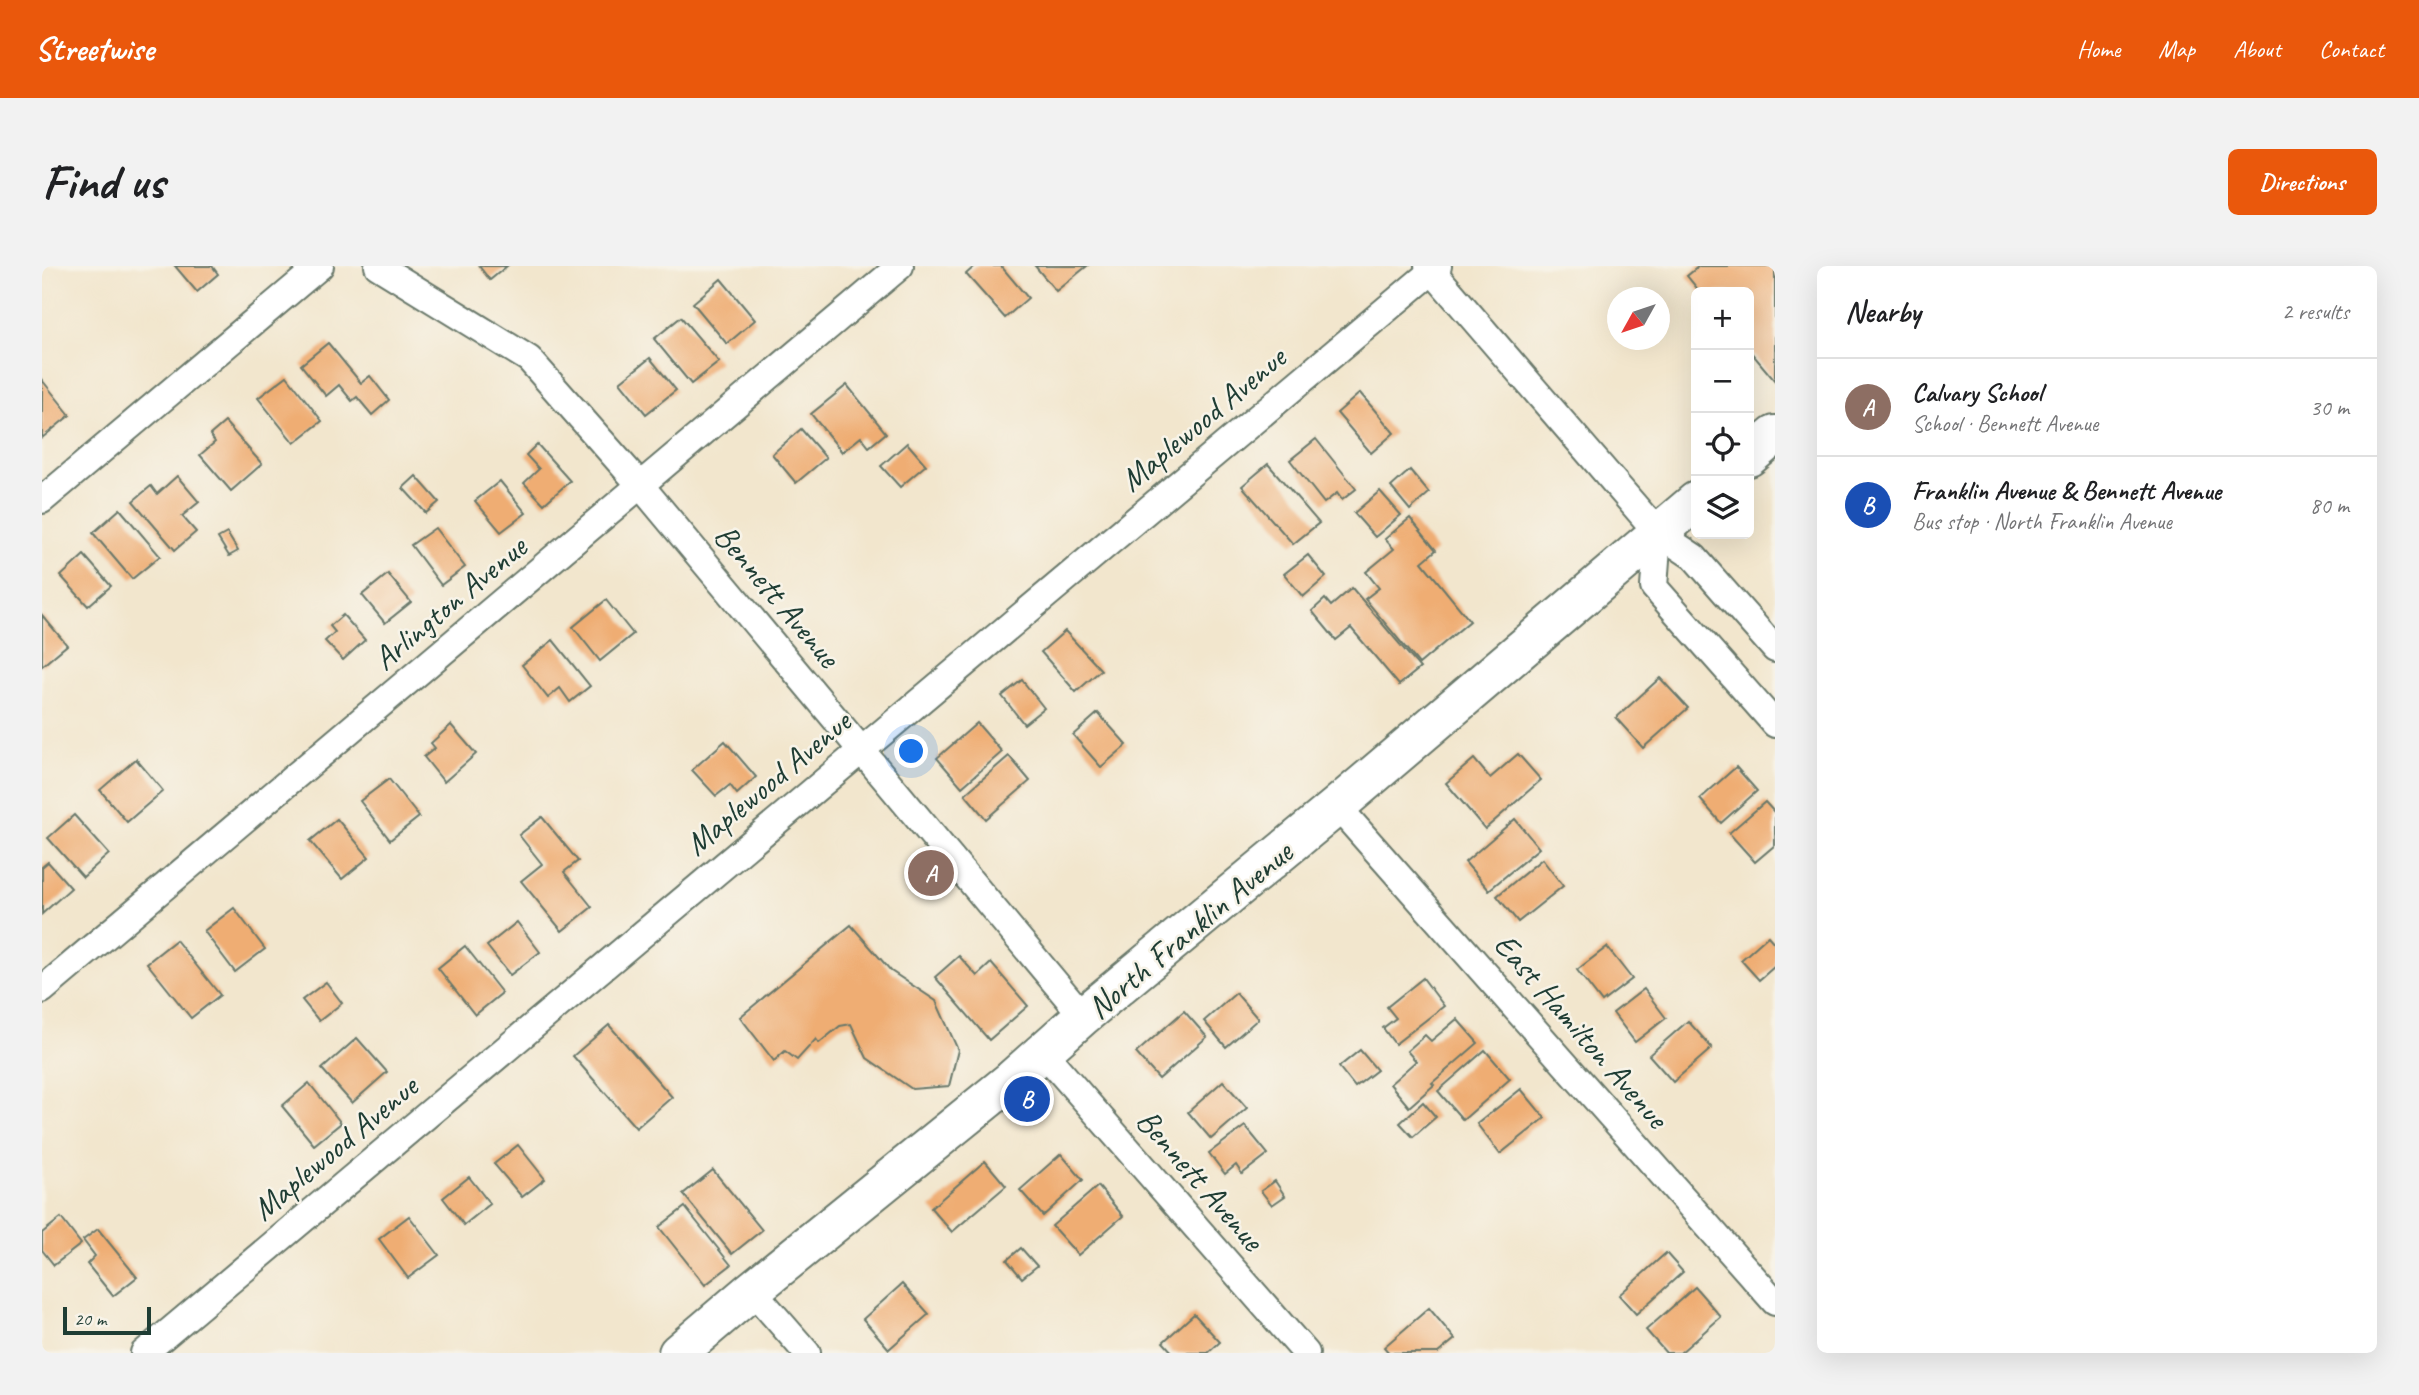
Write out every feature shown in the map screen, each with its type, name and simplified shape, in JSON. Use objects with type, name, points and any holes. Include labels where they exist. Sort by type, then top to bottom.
[{"type":"street","points":[[42,500],[320,266]]},
{"type":"street","name":"Bennett Avenue","points":[[377,266],[529,359],[641,486],[1083,1016]]},
{"type":"street","name":"Arlington Avenue","points":[[42,990],[900,266]]},
{"type":"street","points":[[1432,268],[1658,533],[1693,557],[1775,649]]},
{"type":"street","name":"Maplewood Avenue","points":[[144,1353],[1432,268]]},
{"type":"street","points":[[1754,453],[1775,435]]},
{"type":"street","name":"North Franklin Avenue","points":[[678,1353],[1337,806],[1691,504]]},
{"type":"street","points":[[1658,533],[1654,587],[1775,724]]},
{"type":"street","name":"East Hamilton Avenue","points":[[1337,806],[1775,1302]]},
{"type":"street","name":"Bennett Avenue","points":[[1043,1052],[1306,1353]]},
{"type":"street","points":[[752,1290],[807,1353]]},
{"type":"building","points":[[175,266],[212,266],[218,274],[197,292]]},
{"type":"building","points":[[479,266],[507,266],[490,280]]},
{"type":"building","points":[[975,266],[1001,266],[1028,298],[1005,318],[966,274]]},
{"type":"building","points":[[1035,266],[1087,266],[1056,291]]},
{"type":"building","points":[[1699,266],[1775,266],[1775,381],[1754,356],[1754,287],[1696,287],[1687,276]]},
{"type":"building","points":[[721,279],[755,320],[727,344],[693,303]]},
{"type":"building","points":[[681,317],[719,362],[691,384],[654,339]]},
{"type":"building","points":[[328,343],[361,383],[370,376],[389,400],[372,415],[357,397],[352,401],[339,385],[326,396],[301,365]]},
{"type":"building","points":[[650,358],[676,390],[646,414],[620,382]]},
{"type":"building","points":[[287,376],[322,421],[294,443],[258,398]]},
{"type":"building","points":[[42,380],[70,415],[42,438]]},
{"type":"building","points":[[847,385],[886,433],[869,447],[861,437],[842,452],[811,414]]},
{"type":"building","points":[[1360,393],[1394,433],[1371,453],[1337,413]]},
{"type":"building","points":[[225,422],[262,464],[231,491],[200,455],[215,442],[210,435]]},
{"type":"building","points":[[801,429],[826,458],[796,483],[772,454]]},
{"type":"building","points":[[1316,439],[1356,489],[1342,500],[1337,493],[1324,503],[1290,460]]},
{"type":"building","points":[[907,443],[926,465],[900,487],[881,466]]},
{"type":"building","points":[[537,444],[570,481],[544,504],[524,483],[539,469],[526,455]]},
{"type":"building","points":[[1268,464],[1319,523],[1293,544],[1242,486]]},
{"type":"building","points":[[1410,470],[1429,493],[1410,510],[1391,487]]},
{"type":"building","points":[[177,476],[199,502],[182,516],[196,532],[175,550],[133,501],[151,486],[157,494]]},
{"type":"building","points":[[416,476],[439,502],[426,513],[403,488]]},
{"type":"building","points":[[500,481],[526,513],[501,532],[475,501]]},
{"type":"building","points":[[1380,491],[1401,515],[1375,537],[1354,513]]},
{"type":"building","points":[[120,509],[160,556],[132,579],[93,533]]},
{"type":"building","points":[[1410,518],[1436,550],[1422,562],[1470,621],[1419,664],[1365,599],[1379,588],[1366,572],[1394,549],[1385,539]]},
{"type":"building","points":[[435,528],[465,567],[441,585],[411,545]]},
{"type":"building","points":[[227,533],[238,551],[229,556],[218,538]]},
{"type":"building","points":[[84,555],[111,586],[88,606],[61,576]]},
{"type":"building","points":[[1308,555],[1326,577],[1303,597],[1284,574]]},
{"type":"building","points":[[388,574],[411,602],[385,623],[362,595]]},
{"type":"building","points":[[1352,588],[1420,668],[1399,685],[1351,628],[1336,640],[1312,611],[1325,599],[1331,606]]},
{"type":"building","points":[[606,600],[633,634],[600,661],[573,627]]},
{"type":"building","points":[[42,615],[67,645],[42,666]]},
{"type":"building","points":[[343,615],[365,640],[343,660],[325,641],[335,632],[330,626]]},
{"type":"building","points":[[1065,631],[1101,670],[1076,692],[1041,652]]},
{"type":"building","points":[[553,640],[590,686],[570,702],[560,688],[548,698],[522,665]]},
{"type":"building","points":[[1660,678],[1688,708],[1643,748],[1616,718]]},
{"type":"building","points":[[1022,680],[1044,708],[1024,724],[1002,696]]},
{"type":"building","points":[[1098,713],[1127,745],[1101,767],[1073,735]]},
{"type":"building","points":[[977,723],[1002,752],[962,787],[937,758]]},
{"type":"building","points":[[451,725],[476,754],[444,782],[424,757],[435,748],[431,743]]},
{"type":"building","points":[[725,741],[756,777],[737,794],[730,785],[716,796],[692,770]]},
{"type":"building","points":[[1518,754],[1541,780],[1485,829],[1446,783],[1474,759],[1490,778]]},
{"type":"building","points":[[1009,756],[1030,781],[986,819],[965,794]]},
{"type":"building","points":[[136,759],[163,791],[127,822],[100,790]]},
{"type":"building","points":[[1736,767],[1757,791],[1721,823],[1700,799]]},
{"type":"building","points":[[389,779],[419,817],[390,840],[360,801]]},
{"type":"building","points":[[1765,802],[1775,813],[1775,845],[1755,862],[1729,833]]},
{"type":"building","points":[[74,815],[109,854],[83,877],[48,838]]},
{"type":"building","points":[[542,817],[578,861],[564,872],[592,907],[562,931],[521,881],[542,864],[519,835]]},
{"type":"building","points":[[337,819],[369,857],[342,879],[310,841]]},
{"type":"building","points":[[1515,819],[1539,848],[1489,890],[1465,862]]},
{"type":"building","points":[[1542,859],[1563,886],[1518,922],[1497,896]]},
{"type":"building","points":[[48,862],[71,888],[42,914],[42,867]]},
{"type":"building","points":[[234,908],[265,949],[235,972],[204,931]]},
{"type":"building","points":[[517,922],[540,952],[510,975],[487,946]]},
{"type":"building","points":[[851,925],[891,971],[936,1001],[958,1050],[949,1086],[912,1089],[867,1058],[851,1024],[840,1026],[819,1043],[816,1039],[797,1060],[785,1051],[774,1061],[740,1017]]},
{"type":"building","points":[[1768,936],[1775,944],[1775,966],[1759,980],[1741,960]]},
{"type":"building","points":[[176,940],[220,995],[191,1018],[147,963]]},
{"type":"building","points":[[465,946],[502,993],[475,1015],[438,968]]},
{"type":"building","points":[[1607,947],[1632,979],[1602,1002],[1577,970]]},
{"type":"building","points":[[959,956],[977,976],[991,963],[1028,1006],[989,1040],[935,977]]},
{"type":"building","points":[[1423,978],[1444,1006],[1395,1044],[1383,1028],[1396,1018],[1387,1007]]},
{"type":"building","points":[[326,982],[342,1003],[319,1021],[302,1000]]},
{"type":"building","points":[[1644,989],[1666,1018],[1635,1042],[1613,1013]]},
{"type":"building","points":[[1236,993],[1258,1019],[1226,1047],[1204,1021]]},
{"type":"building","points":[[1184,1011],[1207,1037],[1159,1079],[1136,1053]]},
{"type":"building","points":[[1457,1019],[1478,1043],[1409,1107],[1390,1084],[1416,1061],[1407,1051],[1425,1035],[1431,1041]]},
{"type":"building","points":[[1688,1021],[1712,1048],[1673,1082],[1649,1055]]},
{"type":"building","points":[[609,1025],[672,1097],[636,1128],[573,1056]]},
{"type":"building","points":[[357,1038],[387,1072],[352,1103],[322,1069]]},
{"type":"building","points":[[1360,1050],[1377,1070],[1355,1087],[1339,1067]]},
{"type":"building","points":[[1485,1050],[1510,1079],[1463,1120],[1438,1091]]},
{"type":"building","points":[[1223,1081],[1247,1108],[1211,1139],[1188,1112]]},
{"type":"building","points":[[309,1083],[341,1123],[314,1145],[282,1106]]},
{"type":"building","points":[[1521,1089],[1545,1118],[1500,1154],[1477,1124]]},
{"type":"building","points":[[1423,1102],[1436,1117],[1413,1137],[1400,1123]]},
{"type":"building","points":[[1245,1126],[1268,1154],[1242,1174],[1236,1165],[1225,1174],[1209,1153]]},
{"type":"building","points":[[518,1145],[545,1179],[522,1197],[494,1164]]},
{"type":"building","points":[[1061,1154],[1083,1180],[1043,1216],[1020,1190]]},
{"type":"building","points":[[985,1161],[1006,1186],[952,1232],[931,1208]]},
{"type":"building","points":[[713,1170],[762,1230],[732,1254],[683,1194]]},
{"type":"building","points":[[469,1177],[490,1204],[464,1225],[443,1198]]},
{"type":"building","points":[[1275,1181],[1285,1196],[1272,1205],[1261,1191]]},
{"type":"building","points":[[1098,1186],[1123,1216],[1078,1255],[1052,1226]]},
{"type":"building","points":[[685,1207],[731,1265],[705,1285],[659,1227]]},
{"type":"building","points":[[409,1216],[439,1255],[408,1278],[379,1239]]},
{"type":"building","points":[[61,1218],[81,1244],[54,1265],[42,1250],[42,1233]]},
{"type":"building","points":[[98,1229],[137,1277],[113,1296],[87,1264],[95,1256],[83,1240]]},
{"type":"building","points":[[1021,1248],[1037,1266],[1022,1278],[1007,1260]]},
{"type":"building","points":[[1666,1253],[1683,1272],[1636,1314],[1619,1295]]},
{"type":"building","points":[[902,1284],[929,1314],[889,1349],[863,1319]]},
{"type":"building","points":[[1695,1287],[1721,1317],[1680,1353],[1666,1353],[1646,1330]]},
{"type":"building","points":[[1429,1308],[1455,1339],[1438,1353],[1389,1353],[1384,1347]]},
{"type":"building","points":[[1194,1314],[1220,1342],[1208,1353],[1173,1353],[1163,1342]]},
{"type":"place","name":"Calvary School","points":[[931,873]]},
{"type":"place","name":"Franklin Avenue & Bennett Avenue","points":[[1027,1099]]}]
